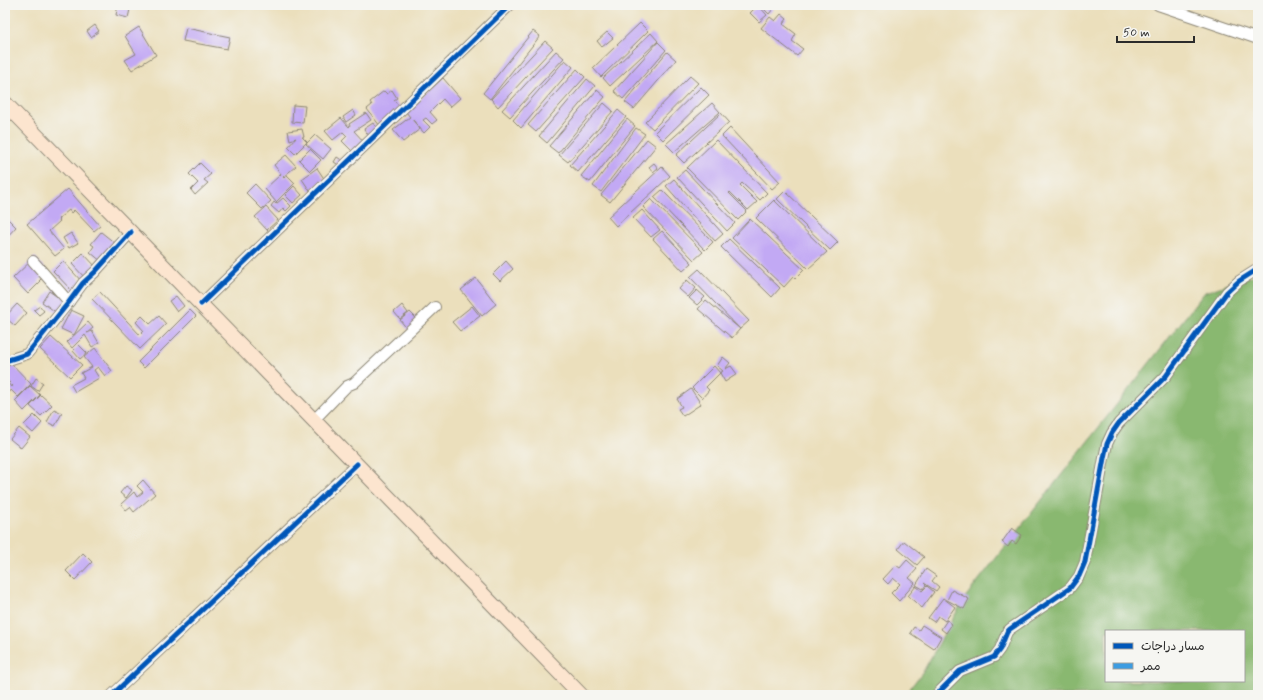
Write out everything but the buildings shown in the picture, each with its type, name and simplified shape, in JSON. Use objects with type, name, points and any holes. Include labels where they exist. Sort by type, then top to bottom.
[{"type":"main road","points":[[5,103],[358,464],[581,695]]},
{"type":"street","points":[[201,304],[510,5]]},
{"type":"street","points":[[1158,5],[1258,39]]},
{"type":"street","points":[[5,361],[27,354],[83,283],[131,232]]},
{"type":"street","points":[[33,261],[69,302]]},
{"type":"street","points":[[936,695],[960,671],[994,657],[1000,649],[1010,629],[1070,588],[1079,576],[1086,562],[1104,458],[1107,444],[1112,433],[1127,414],[1166,376],[1227,292],[1239,281],[1258,269]]},
{"type":"street","points":[[314,420],[346,386],[354,383],[435,307]]},
{"type":"street","points":[[112,695],[358,464]]},
{"type":"green space","points":[[1258,274],[1258,695],[905,695],[924,670],[964,599],[1205,292]]},
{"type":"marked path","points":[[5,689],[11,695]]},
{"type":"cycle path","points":[[201,304],[510,5]]},
{"type":"cycle path","points":[[5,361],[27,354],[83,283],[131,232]]},
{"type":"cycle path","points":[[936,695],[960,671],[994,657],[1000,649],[1007,632],[1010,629],[1070,588],[1079,576],[1085,562],[1104,458],[1107,444],[1112,433],[1119,423],[1166,376],[1227,292],[1239,281],[1258,269]]},
{"type":"cycle path","points":[[112,695],[357,464]]}]
